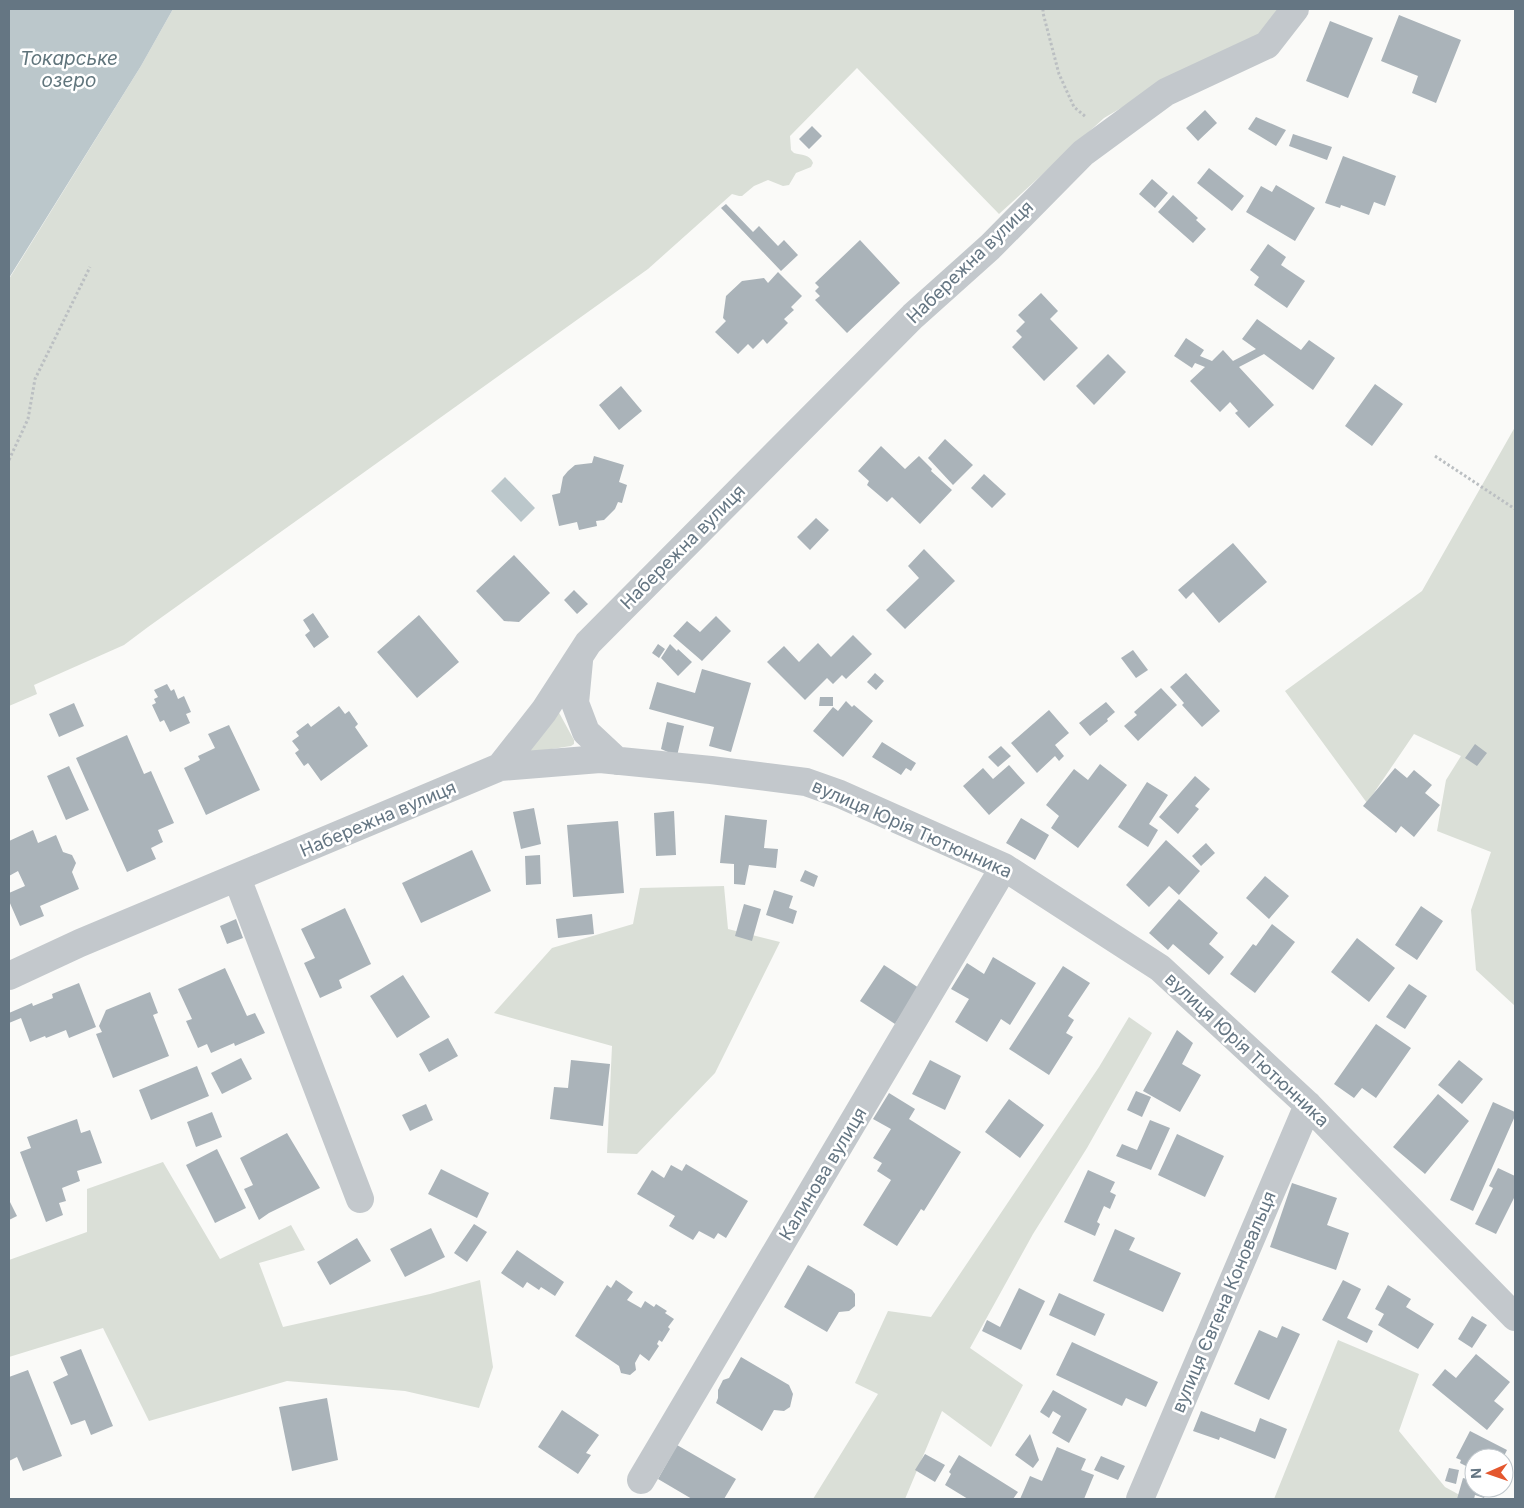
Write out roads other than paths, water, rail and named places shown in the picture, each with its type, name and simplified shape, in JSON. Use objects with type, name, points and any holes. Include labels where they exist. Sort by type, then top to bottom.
[{"type":"street","name":"Набережна вулиця","points":[[9,976],[80,943],[500,768],[544,711],[580,655],[595,636],[913,316],[990,247],[1082,153],[1166,92],[1267,45],[1295,9]]},
{"type":"street","points":[[580,655],[575,703],[586,732],[617,761]]},
{"type":"street","name":"вулиця Юрія Тютюнника","points":[[500,768],[600,758],[806,782],[840,794],[1004,867],[1160,968],[1308,1105],[1515,1317]]},
{"type":"street","name":"Калинова вулиця","points":[[642,1480],[1004,867]]},
{"type":"street","points":[[237,878],[360,1199]]},
{"type":"street","name":"вулиця Євгена Коновальця","points":[[1140,1499],[1308,1105]]},
{"type":"water","name":"Токарське озеро","points":[[9,9],[173,9],[141,66],[9,278]]},
{"type":"water","points":[[505,477],[535,508],[521,522],[491,491]]}]
